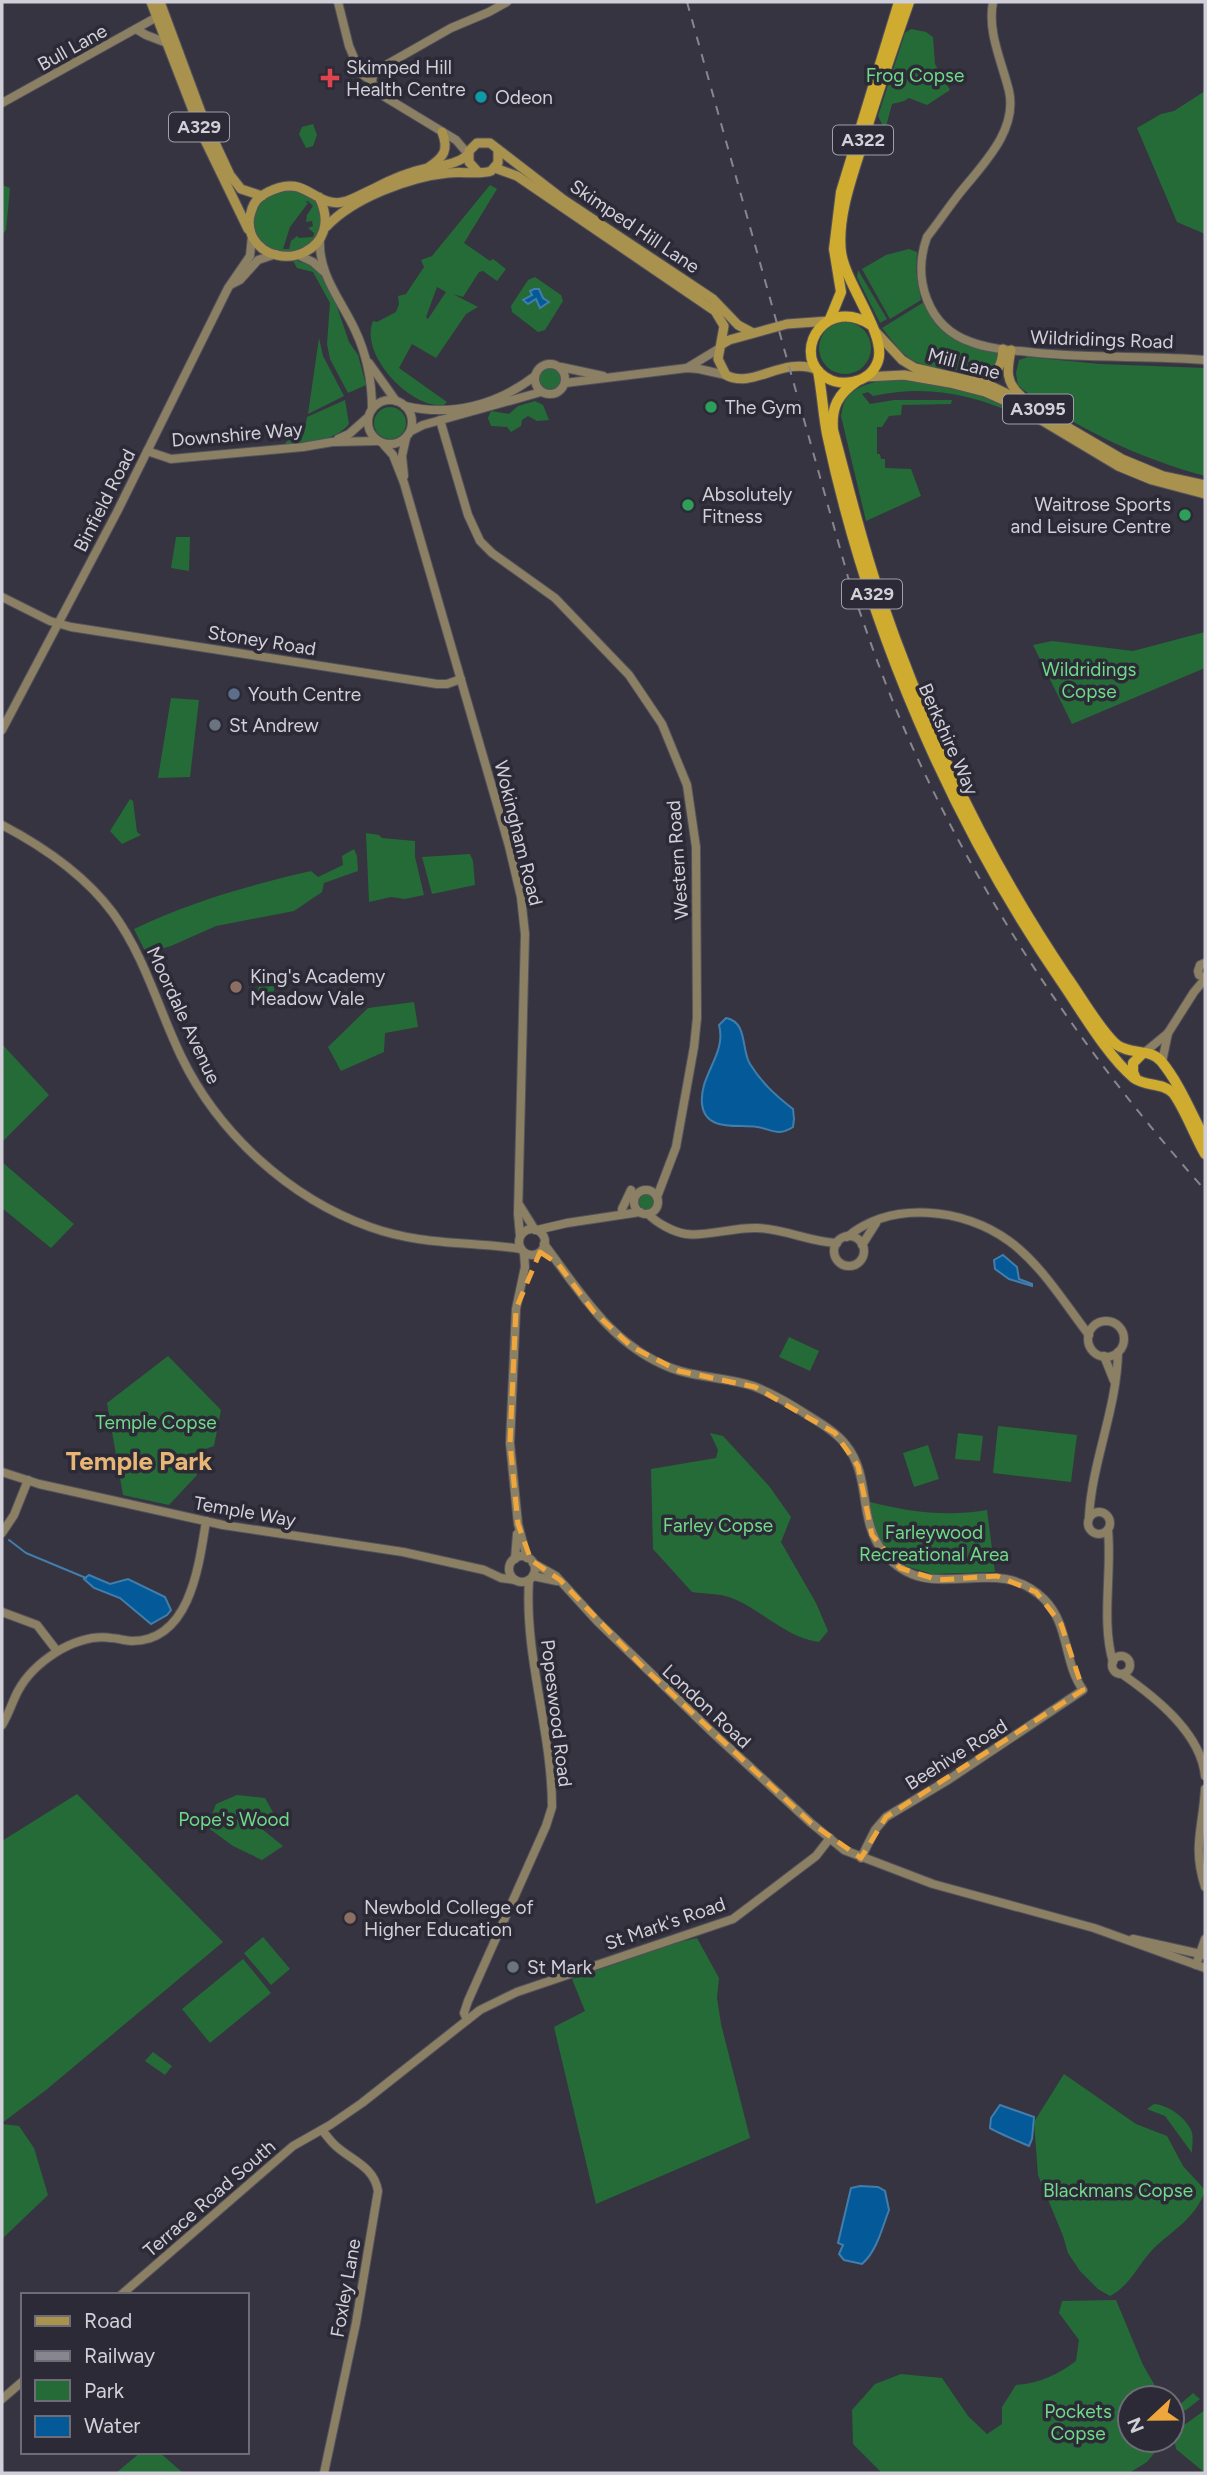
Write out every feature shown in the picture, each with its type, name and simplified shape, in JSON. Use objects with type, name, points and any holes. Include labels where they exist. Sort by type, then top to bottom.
[{"type":"highway","name":"A322","points":[[829,320],[841,292],[834,249],[841,192],[899,2]]},
{"type":"highway","name":"A322","points":[[873,328],[845,270],[841,253],[844,213],[868,122],[908,2]]},
{"type":"highway","points":[[848,315],[873,328],[879,345],[879,358],[873,370],[861,379],[838,382],[818,371],[812,355],[813,342],[817,332],[829,320],[848,315]]},
{"type":"highway","name":"Berkshire Way","points":[[818,371],[827,432],[848,519],[866,578],[900,674],[931,746],[963,804]]},
{"type":"highway","name":"Berkshire Way","points":[[861,379],[839,396],[832,413],[833,430],[865,547],[900,653],[963,804],[1012,903],[1058,978],[1114,1055],[1137,1080]]},
{"type":"highway","name":"Berkshire Way","points":[[973,825],[1037,929],[1098,1020],[1118,1045],[1144,1053]]},
{"type":"highway","points":[[1144,1053],[1133,1063],[1137,1080],[1163,1087],[1173,1094],[1205,1154]]},
{"type":"highway","name":"A329","points":[[1144,1053],[1154,1055],[1162,1063],[1178,1086],[1205,1139]]},
{"type":"highway","points":[[1152,1084],[1162,1075],[1162,1063]]},
{"type":"main road","name":"A329","points":[[151,2],[202,134],[252,235],[262,247],[276,254]]},
{"type":"main road","name":"A329","points":[[160,2],[202,114],[230,175],[241,189],[262,196]]},
{"type":"main road","points":[[428,168],[445,152],[442,132]]},
{"type":"main road","points":[[252,235],[250,215],[253,206],[262,196],[274,189],[292,186],[306,188],[332,202],[347,201],[394,179],[428,168],[452,165],[468,155],[477,143],[487,142],[497,149],[499,160],[495,168],[488,172],[440,174],[409,181],[337,216],[310,249],[298,255],[276,254]]},
{"type":"main road","name":"Skimped Hill Lane","points":[[497,149],[564,200],[713,299],[738,326],[753,332]]},
{"type":"main road","points":[[468,155],[470,165],[478,172]]},
{"type":"main road","name":"Skimped Hill Lane","points":[[495,168],[517,176],[702,300],[722,319],[724,330],[719,362],[726,375]]},
{"type":"main road","points":[[319,197],[326,213],[326,227]]},
{"type":"main road","points":[[721,346],[753,332],[787,324],[829,320]]},
{"type":"main road","name":"Mill Lane","points":[[873,328],[911,366],[989,385],[1037,409],[1122,459],[1163,475],[1205,485]]},
{"type":"main road","points":[[959,377],[981,378],[995,374],[1007,350]]},
{"type":"main road","points":[[1007,350],[1009,383],[1037,409]]},
{"type":"main road","points":[[726,375],[742,380],[797,365],[818,371]]},
{"type":"main road","name":"Mill Lane","points":[[861,379],[904,375],[985,392],[1021,408],[1118,466],[1152,480],[1205,494]]},
{"type":"street","points":[[338,2],[354,58],[364,70],[374,75]]},
{"type":"street","points":[[374,75],[449,29],[507,2]]},
{"type":"street","name":"Wildridings Road","points":[[993,2],[993,34],[1009,94],[1008,121],[998,145],[927,237],[921,278],[923,292],[930,308],[949,330],[971,342],[1007,350],[1083,357],[1205,360]]},
{"type":"street","name":"Bull Lane","points":[[2,103],[157,18]]},
{"type":"street","points":[[136,29],[167,43]]},
{"type":"street","points":[[374,75],[374,87],[385,97],[456,140],[468,155]]},
{"type":"street","points":[[456,140],[477,143]]},
{"type":"street","points":[[249,264],[252,235]]},
{"type":"street","points":[[320,240],[323,271]]},
{"type":"street","name":"Binfield Road","points":[[2,730],[232,284],[240,281],[249,264],[276,254]]},
{"type":"street","points":[[298,255],[313,262],[323,271],[355,328],[368,362],[396,401]]},
{"type":"street","points":[[687,368],[721,346]]},
{"type":"street","points":[[368,362],[372,409]]},
{"type":"street","points":[[405,406],[430,411],[461,410],[513,392],[535,376],[545,364],[610,378]]},
{"type":"street","points":[[440,420],[396,401],[386,400],[372,409],[367,418],[369,432],[380,443],[394,444],[440,420],[541,392],[557,393],[565,383],[566,375],[561,367]]},
{"type":"street","points":[[565,383],[687,368],[726,375]]},
{"type":"street","points":[[535,376],[541,392]]},
{"type":"street","points":[[405,406],[411,416],[409,434]]},
{"type":"street","name":"Downshire Way","points":[[332,442],[349,433],[367,418]]},
{"type":"street","name":"Western Road","points":[[440,420],[468,515],[480,541],[492,553],[555,598],[629,675],[662,723],[685,777],[692,808],[696,847],[697,1018],[678,1138],[657,1197]]},
{"type":"street","name":"Wokingham Road","points":[[404,483],[402,456],[409,434]]},
{"type":"street","name":"Downshire Way","points":[[147,450],[171,459],[332,442],[380,443]]},
{"type":"street","name":"Wokingham Road","points":[[380,443],[393,455],[404,483],[511,855],[524,914],[526,975],[519,1203],[525,1267],[513,1348],[510,1443],[518,1524],[530,1560]]},
{"type":"street","name":"Stoney Road","points":[[2,597],[58,623],[429,682],[447,684],[461,679]]},
{"type":"street","name":"Moordale Avenue","points":[[2,825],[58,858],[89,886],[111,911],[142,960],[181,1056],[200,1090],[224,1123],[278,1175],[310,1198],[371,1227],[422,1240],[452,1244],[521,1244],[531,1255],[541,1248]]},
{"type":"street","points":[[1144,1053],[1168,1033],[1203,977],[1200,965],[1205,963]]},
{"type":"street","points":[[1162,1063],[1168,1033]]},
{"type":"street","name":"Western Road","points":[[650,1190],[665,1174]]},
{"type":"street","points":[[622,1209],[631,1190]]},
{"type":"street","points":[[608,1216],[634,1201],[638,1193],[650,1190],[657,1197],[657,1208],[671,1228]]},
{"type":"street","points":[[634,1201],[635,1207],[644,1213],[671,1228],[691,1235],[758,1228],[837,1243],[861,1227],[911,1213],[936,1213],[971,1221],[990,1229],[1021,1252],[1089,1335],[1092,1349],[1104,1356],[1110,1366],[1115,1387]]},
{"type":"street","points":[[519,1203],[536,1230],[541,1248]]},
{"type":"street","points":[[521,1244],[528,1230],[608,1216],[644,1213],[657,1208]]},
{"type":"street","points":[[808,1238],[835,1255],[843,1264],[855,1265],[863,1256],[862,1245],[867,1234],[878,1221]]},
{"type":"street","points":[[541,1248],[560,1225]]},
{"type":"street","points":[[847,1237],[855,1238],[862,1245]]},
{"type":"street","points":[[835,1255],[837,1243]]},
{"type":"street","name":"Wokingham Road","points":[[519,1297],[541,1248]]},
{"type":"street","name":"Beehive Road","points":[[541,1248],[558,1264],[603,1322],[643,1355],[679,1370],[755,1387],[793,1406],[835,1433],[848,1446],[856,1462],[872,1535],[884,1553],[901,1568],[918,1576],[938,1580],[997,1576],[1023,1584],[1036,1592],[1052,1608],[1061,1624],[1070,1664],[1083,1690],[948,1780],[886,1817],[877,1827],[861,1858]]},
{"type":"street","points":[[1070,1311],[1095,1325]]},
{"type":"street","points":[[1089,1335],[1095,1325],[1106,1321],[1119,1327],[1124,1338],[1118,1352],[1115,1387],[1089,1517],[1089,1528],[1096,1534],[1109,1560]]},
{"type":"street","points":[[1104,1356],[1118,1352]]},
{"type":"street","name":"Temple Way","points":[[2,1472],[206,1521],[393,1550],[484,1570],[516,1581]]},
{"type":"street","points":[[2,1533],[14,1515],[28,1480]]},
{"type":"street","points":[[1094,1484],[1103,1512],[1110,1519],[1107,1609],[1114,1670],[1125,1671],[1133,1682],[1179,1723],[1191,1737],[1202,1758],[1205,1776]]},
{"type":"street","points":[[1089,1517],[1103,1512]]},
{"type":"street","points":[[2,1724],[19,1690],[30,1675],[57,1651],[97,1637],[143,1640],[169,1628],[186,1602],[198,1569],[206,1521]]},
{"type":"street","name":"Wokingham Road","points":[[513,1561],[518,1524]]},
{"type":"street","points":[[1096,1534],[1108,1530]]},
{"type":"street","points":[[530,1560],[535,1570],[531,1578],[516,1581],[510,1574],[513,1561],[530,1560]]},
{"type":"street","name":"London Road","points":[[530,1560],[548,1570],[712,1732],[844,1850],[950,1889],[1202,1961]]},
{"type":"street","name":"Temple Way","points":[[484,1570],[495,1569],[513,1561]]},
{"type":"street","name":"London Road","points":[[531,1578],[551,1578],[565,1587]]},
{"type":"street","name":"Popeswood Road","points":[[467,2020],[464,2013],[468,2001],[552,1807],[528,1601],[531,1578]]},
{"type":"street","name":"Popeswood Road","points":[[516,1581],[528,1601]]},
{"type":"street","points":[[2,1612],[37,1625],[57,1651]]},
{"type":"street","points":[[1110,1639],[1121,1656],[1129,1661],[1125,1671]]},
{"type":"street","points":[[1113,1662],[1121,1656]]},
{"type":"street","points":[[1205,1789],[1198,1830],[1198,1853],[1205,1887]]},
{"type":"street","name":"St Mark's Road","points":[[322,2130],[362,2103],[491,2004],[517,1992],[733,1919],[816,1856],[832,1839]]},
{"type":"street","points":[[1202,1961],[1205,1939]]},
{"type":"street","name":"Terrace Road South","points":[[123,2293],[293,2146],[322,2130]]},
{"type":"street","name":"Foxley Lane","points":[[322,2130],[337,2147],[372,2174],[378,2191],[356,2323],[324,2473]]},
{"type":"street","points":[[2,2399],[21,2383]]},
{"type":"highlighted area","points":[[540,1252],[558,1264],[594,1312],[632,1347],[679,1371],[755,1387],[835,1433],[858,1466],[872,1535],[900,1568],[938,1580],[997,1576],[1036,1592],[1061,1624],[1083,1690],[886,1817],[861,1858],[811,1823],[642,1666],[560,1580],[531,1560],[518,1524],[510,1443],[516,1309]]},
{"type":"green space","name":"Frog Copse","points":[[911,29],[926,32],[933,37],[935,64],[950,90],[927,105],[909,98],[892,104],[885,130],[878,116],[905,33]]},
{"type":"green space","points":[[1205,91],[1205,234],[1177,222],[1137,128],[1161,114],[1174,111]]},
{"type":"green space","points":[[313,124],[317,135],[313,146],[306,148],[299,134],[302,127]]},
{"type":"green space","points":[[2,185],[10,188],[6,230],[2,235]]},
{"type":"green space","points":[[490,185],[497,189],[464,243],[506,269],[497,281],[483,271],[479,272],[463,297],[453,294],[478,307],[466,314],[436,358],[412,344],[399,368],[447,402],[444,405],[431,404],[417,398],[390,377],[373,349],[371,334],[373,321],[377,322],[396,312],[398,296],[406,294],[424,267],[421,260],[432,256]],"holes":[[[437,287],[446,292],[428,319],[426,317]]]},
{"type":"green space","points":[[284,189],[302,192],[314,200],[320,210],[322,222],[319,233],[312,243],[301,250],[287,252],[271,249],[261,241],[254,229],[254,216],[259,203]],"holes":[[[308,201],[313,206],[306,222],[312,221],[313,226],[308,228],[314,233],[313,237],[297,236],[291,241],[289,249],[283,249],[290,227],[308,203],[305,202]]]},
{"type":"green space","points":[[909,249],[917,252],[916,271],[921,300],[890,319],[862,269],[886,255]]},
{"type":"green space","points":[[292,259],[312,266],[322,276],[335,301],[349,342],[358,355],[366,385],[348,393],[330,359],[327,344],[330,303],[313,272],[297,268]]},
{"type":"green space","points":[[858,270],[887,319],[880,323],[857,277]]},
{"type":"green space","points":[[535,277],[561,295],[563,301],[545,330],[538,332],[512,312],[511,306],[528,280]]},
{"type":"green space","points":[[924,302],[939,320],[957,334],[1000,353],[1001,363],[986,374],[928,366],[909,358],[882,328]]},
{"type":"green space","points":[[845,322],[864,329],[871,348],[864,367],[845,374],[826,367],[819,348],[826,329]]},
{"type":"green space","points":[[319,338],[323,356],[344,396],[308,414]]},
{"type":"green space","points":[[1028,357],[1100,364],[1205,368],[1205,476],[1155,460],[1107,440],[1039,401],[1018,386],[1016,373],[1019,360]]},
{"type":"green space","points":[[550,367],[558,370],[561,378],[558,386],[550,389],[542,386],[539,378],[542,370]]},
{"type":"green space","points":[[894,378],[925,380],[994,398],[1036,423],[996,406],[957,395],[917,391],[873,396],[868,392],[862,394],[870,404],[894,400],[952,400],[951,404],[902,405],[901,415],[889,416],[882,427],[877,427],[877,454],[880,454],[881,459],[885,459],[885,468],[911,469],[921,496],[866,521],[841,416],[842,409],[846,399],[856,390],[868,384]]},
{"type":"green space","points":[[345,400],[349,424],[343,430],[320,441],[284,446],[289,437],[304,434],[307,417]]},
{"type":"green space","points":[[535,401],[543,405],[549,420],[537,421],[528,416],[522,420],[521,426],[511,432],[507,427],[491,426],[488,418],[491,411],[509,414],[518,406]]},
{"type":"green space","points":[[390,407],[401,412],[406,423],[401,434],[390,439],[379,434],[374,423],[379,412]]},
{"type":"green space","points":[[176,537],[190,537],[189,571],[171,568]]},
{"type":"green space","name":"Wildridings Copse","points":[[1205,632],[1205,668],[1072,724],[1033,645],[1052,641],[1133,651]]},
{"type":"green space","points":[[171,698],[199,700],[190,777],[158,778]]},
{"type":"green space","points":[[130,799],[133,801],[137,832],[141,835],[122,844],[110,831]]},
{"type":"green space","points":[[366,833],[382,838],[415,841],[415,857],[424,895],[405,899],[391,897],[369,902]]},
{"type":"green space","points":[[354,849],[358,871],[324,883],[322,892],[294,911],[216,926],[171,946],[146,953],[134,929],[199,902],[243,888],[311,871],[318,877],[343,865],[342,856]]},
{"type":"green space","points":[[470,854],[475,885],[432,894],[422,857]]},
{"type":"green space","points":[[264,969],[278,973],[272,997],[257,993]]},
{"type":"green space","points":[[414,1002],[418,1027],[385,1033],[384,1052],[341,1071],[328,1047],[368,1008]]},
{"type":"green space","points":[[2,1044],[49,1095],[2,1142]]},
{"type":"green space","points":[[2,1162],[74,1224],[51,1248],[2,1208]]},
{"type":"green space","points":[[647,1194],[653,1196],[653,1208],[647,1210],[641,1208],[639,1202],[641,1196]]},
{"type":"green space","points":[[789,1337],[819,1351],[810,1371],[779,1357]]},
{"type":"green space","name":"Temple Copse","points":[[168,1356],[221,1410],[214,1446],[187,1455],[188,1465],[197,1475],[169,1505],[123,1495],[107,1403]]},
{"type":"green space","points":[[998,1426],[1077,1435],[1071,1482],[993,1473]]},
{"type":"green space","name":"Farley Copse","points":[[710,1433],[723,1436],[769,1486],[791,1517],[781,1542],[816,1603],[828,1631],[819,1642],[782,1628],[737,1600],[721,1595],[692,1592],[653,1549],[651,1469],[716,1458],[718,1450]]},
{"type":"green space","points":[[958,1433],[983,1436],[980,1461],[955,1459]]},
{"type":"green space","points":[[928,1445],[939,1479],[914,1487],[903,1453]]},
{"type":"green space","name":"Farleywood Recreational Area","points":[[870,1502],[928,1512],[987,1510],[995,1572],[932,1574],[906,1566],[891,1556],[871,1526]]},
{"type":"green space","points":[[77,1794],[223,1942],[46,2090],[2,2123],[2,1841]]},
{"type":"green space","name":"Pope's Wood","points":[[237,1795],[265,1798],[274,1814],[257,1825],[283,1846],[262,1860],[233,1846],[207,1827],[216,1804]]},
{"type":"green space","points":[[263,1937],[290,1969],[271,1985],[244,1953]]},
{"type":"green space","points":[[697,1938],[719,1978],[717,1998],[721,2024],[750,2138],[596,2204],[554,2027],[585,2011],[572,1979]]},
{"type":"green space","points":[[243,1959],[271,1993],[210,2043],[182,2009]]},
{"type":"green space","points":[[153,2052],[172,2066],[165,2075],[145,2061]]},
{"type":"green space","name":"Blackmans Copse","points":[[1064,2074],[1136,2124],[1167,2136],[1183,2166],[1205,2190],[1196,2208],[1184,2222],[1148,2254],[1129,2280],[1110,2296],[1098,2289],[1080,2271],[1068,2253],[1038,2175],[1034,2122]]},
{"type":"green space","points":[[1154,2104],[1170,2109],[1188,2125],[1192,2135],[1192,2153],[1165,2116],[1147,2109]]},
{"type":"green space","points":[[2,2124],[19,2126],[34,2148],[48,2195],[2,2239]]},
{"type":"green space","name":"Pockets Copse","points":[[1116,2300],[1143,2365],[1154,2384],[1116,2384],[1116,2454],[1154,2454],[1147,2462],[1129,2473],[882,2473],[853,2444],[852,2410],[875,2384],[901,2374],[942,2378],[968,2416],[987,2434],[1002,2424],[1002,2407],[1016,2385],[1048,2378],[1076,2361],[1079,2340],[1059,2313],[1062,2301]]},
{"type":"green space","points":[[1193,2393],[1200,2399],[1186,2410],[1186,2399]]},
{"type":"green space","points":[[1205,2410],[1205,2473],[1182,2454],[1186,2454],[1186,2424]]},
{"type":"green space","points":[[139,2454],[161,2454],[183,2473],[116,2473]]},
{"type":"water","points":[[539,289],[543,298],[549,302],[540,308],[536,299],[528,304],[523,300],[532,295],[530,291]]},
{"type":"water","points":[[726,1018],[738,1025],[747,1058],[755,1071],[780,1099],[793,1109],[793,1127],[788,1130],[779,1132],[757,1127],[723,1125],[715,1123],[704,1113],[702,1093],[719,1046],[719,1025]]},
{"type":"water","points":[[1003,1255],[1017,1267],[1019,1279],[1032,1286],[1009,1279],[995,1269],[994,1260]]},
{"type":"water","points":[[89,1575],[110,1584],[128,1579],[165,1597],[171,1610],[151,1624],[120,1598],[94,1588],[84,1579]]},
{"type":"water","points":[[1000,2105],[1034,2117],[1029,2146],[990,2128],[991,2118]]},
{"type":"water","points":[[878,2187],[885,2191],[889,2210],[875,2246],[862,2264],[844,2260],[839,2254],[843,2245],[838,2243],[851,2188]]},
{"type":"waterway","points":[[9,1540],[26,1553],[86,1578]]},
{"type":"railway","points":[[687,2],[848,577],[879,667],[906,733],[976,872],[1044,983],[1121,1089],[1205,1190]]},
{"type":"place","name":"Skimped Hill Health Centre","points":[[330,78]]},
{"type":"place","name":"Odeon","points":[[481,97]]},
{"type":"place","name":"The Gym","points":[[711,407]]},
{"type":"place","name":"Absolutely Fitness","points":[[688,505]]},
{"type":"place","name":"Waitrose Sports and Leisure Centre","points":[[1185,515]]},
{"type":"place","name":"Youth Centre","points":[[234,694]]},
{"type":"place","name":"St Andrew","points":[[215,725]]},
{"type":"place","name":"King's Academy Meadow Vale","points":[[236,987]]},
{"type":"place","name":"Newbold College of Higher Education","points":[[350,1918]]},
{"type":"place","name":"St Mark","points":[[513,1967]]},
{"type":"district","name":"Temple Park","points":[[139,1461]]}]
